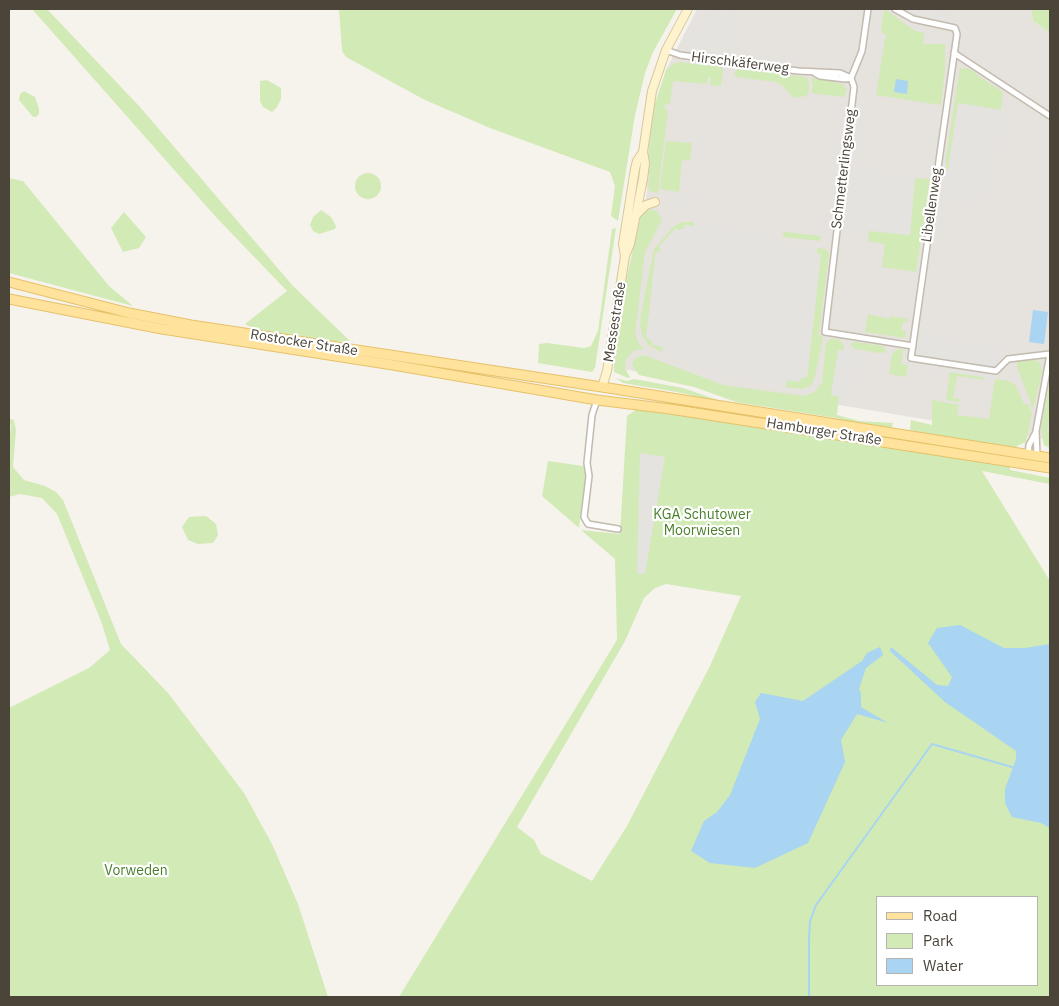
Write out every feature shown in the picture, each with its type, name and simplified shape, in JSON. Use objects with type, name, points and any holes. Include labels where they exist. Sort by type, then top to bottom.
[{"type":"main road","name":"Messestraße","points":[[602,387],[607,371],[625,256],[630,244],[645,163],[643,152],[652,91],[666,50],[688,9]]},
{"type":"main road","name":"Messestraße","points":[[625,256],[623,244],[636,161],[643,152]]},
{"type":"main road","points":[[635,216],[646,205],[655,202]]},
{"type":"main road","name":"Rostocker Straße","points":[[9,282],[160,320],[602,387]]},
{"type":"main road","name":"Rostocker Straße","points":[[9,298],[162,329],[393,365],[597,400]]},
{"type":"main road","points":[[597,400],[602,387]]},
{"type":"main road","name":"Hamburger Straße","points":[[602,387],[1050,458]]},
{"type":"main road","name":"Hamburger Straße","points":[[597,400],[670,409],[1050,468]]},
{"type":"main road","points":[[1031,466],[1032,456]]},
{"type":"street","name":"Schmetterlingsweg","points":[[868,9],[862,51],[852,78],[854,87],[825,332],[913,346]]},
{"type":"street","name":"Libellenweg","points":[[895,9],[913,19],[955,28],[957,34],[911,358],[996,371],[1008,359],[1050,354]]},
{"type":"street","name":"Hirschkäferweg","points":[[666,50],[680,55],[816,72],[820,76],[852,78]]},
{"type":"street","points":[[954,53],[1050,116]]},
{"type":"street","points":[[1032,456],[1050,354]]},
{"type":"street","points":[[597,400],[592,415],[586,463],[589,476],[584,517],[588,524],[618,528]]},
{"type":"street","points":[[1032,456],[1029,445],[1036,431]]},
{"type":"shaded area","points":[[697,9],[1031,9],[1033,21],[1050,33],[1050,440],[616,368],[633,254],[647,193],[647,176],[645,176],[654,107],[666,70]]},
{"type":"shaded area","points":[[716,9],[727,9],[733,12],[728,49],[683,44],[690,27],[701,32]]},
{"type":"shaded area","points":[[922,9],[942,9],[946,22],[922,16]]},
{"type":"shaded area","points":[[958,103],[1001,110],[988,195],[977,194],[975,203],[944,198],[946,181],[943,178],[944,169],[948,170]]},
{"type":"shaded area","points":[[856,170],[915,178],[910,235],[856,229],[856,224],[849,220]]},
{"type":"shaded area","points":[[678,193],[696,195],[695,199],[690,202],[689,210],[676,208]]},
{"type":"shaded area","points":[[684,225],[754,232],[759,238],[768,239],[782,249],[788,250],[797,245],[817,248],[817,254],[821,255],[807,377],[801,378],[800,382],[787,380],[786,384],[717,374],[717,371],[709,370],[703,365],[695,364],[674,355],[674,353],[666,352],[666,347],[653,345],[650,338],[646,338],[656,252],[660,252],[661,248],[659,246],[676,228],[679,230],[684,229]]},
{"type":"shaded area","points":[[922,335],[952,339],[951,347],[967,351],[970,349],[971,342],[1000,347],[995,379],[917,367]]},
{"type":"shaded area","points":[[838,350],[855,352],[848,398],[831,395]]},
{"type":"shaded area","points":[[640,453],[665,457],[645,574],[637,573]]},
{"type":"green space","points":[[32,9],[47,9],[140,107],[293,286],[350,341],[335,342],[259,331],[245,324],[287,291],[215,216]]},
{"type":"green space","points":[[339,9],[677,9],[653,52],[645,73],[635,115],[618,221],[611,216],[615,186],[610,172],[490,128],[425,100],[346,57],[342,51]]},
{"type":"green space","points":[[1031,9],[1050,9],[1050,33],[1033,21]]},
{"type":"green space","points":[[886,10],[915,31],[924,33],[923,44],[945,44],[945,70],[941,105],[876,95],[886,34],[882,33],[881,30],[884,11]]},
{"type":"green space","points":[[680,62],[721,67],[723,70],[721,86],[710,85],[711,78],[708,77],[707,84],[673,81],[670,104],[665,104],[665,110],[668,110],[658,193],[650,191],[648,187],[650,174],[646,173],[654,107],[666,70],[673,64]]},
{"type":"green space","points":[[960,68],[971,69],[1003,92],[1001,110],[958,103],[948,170],[946,170],[946,157]]},
{"type":"green space","points":[[738,69],[806,77],[809,81],[809,91],[806,96],[794,98],[784,87],[776,82],[737,77],[734,74]]},
{"type":"green space","points":[[811,78],[836,80],[836,83],[843,84],[847,90],[844,97],[811,93],[813,86]]},
{"type":"green space","points":[[267,80],[281,88],[281,99],[272,112],[263,107],[260,101],[260,81]]},
{"type":"green space","points":[[24,91],[35,97],[39,109],[39,114],[36,117],[33,117],[19,100],[20,94]]},
{"type":"green space","points":[[666,141],[692,143],[690,161],[682,160],[679,192],[660,189]]},
{"type":"green space","points":[[368,173],[377,177],[381,186],[377,195],[368,199],[359,195],[355,186],[359,177]]},
{"type":"green space","points":[[9,178],[23,181],[109,286],[133,306],[9,273]]},
{"type":"green space","points":[[915,178],[930,179],[916,272],[882,267],[885,244],[868,241],[869,231],[910,235]]},
{"type":"green space","points":[[648,209],[657,211],[662,220],[645,252],[635,334],[639,344],[645,349],[634,350],[626,359],[625,368],[630,377],[628,378],[614,372],[614,360],[626,281],[640,215]]},
{"type":"green space","points":[[321,210],[331,217],[336,226],[335,229],[319,234],[313,231],[310,225],[313,217]]},
{"type":"green space","points":[[124,212],[146,237],[139,248],[123,252],[111,228]]},
{"type":"green space","points":[[682,222],[694,222],[694,226],[679,230],[676,228],[660,252],[656,252],[646,337],[653,342],[653,345],[663,347],[662,352],[648,345],[642,335],[640,324],[642,309],[654,249],[673,227]]},
{"type":"green space","points":[[616,228],[595,368],[592,372],[538,363],[539,344],[547,343],[584,348],[591,346],[598,331],[612,229]]},
{"type":"green space","points":[[785,232],[821,236],[820,241],[784,237],[782,234]]},
{"type":"green space","points":[[817,248],[826,249],[829,254],[819,334],[823,337],[814,380],[810,386],[802,389],[786,387],[787,380],[807,377],[821,255],[817,254]]},
{"type":"green space","points":[[868,314],[889,319],[890,316],[908,319],[908,322],[903,322],[901,330],[906,331],[905,338],[865,332]]},
{"type":"green space","points":[[830,339],[838,339],[844,345],[843,351],[839,350],[832,395],[839,396],[837,415],[859,421],[893,423],[892,427],[878,428],[836,418],[736,402],[694,387],[639,375],[632,365],[635,358],[644,355],[723,385],[804,396],[815,392],[822,382],[826,343]]},
{"type":"green space","points":[[855,342],[883,346],[887,352],[879,353],[855,349],[850,344]]},
{"type":"green space","points":[[898,349],[903,350],[901,364],[908,365],[906,377],[889,374],[892,354]]},
{"type":"green space","points":[[1035,360],[1040,363],[1042,372],[1033,409],[1017,367],[1017,362]]},
{"type":"green space","points":[[950,372],[984,377],[984,380],[957,376],[953,398],[960,399],[959,402],[946,400]]},
{"type":"green space","points":[[616,378],[627,381],[634,379],[683,388],[729,404],[677,392],[623,383]]},
{"type":"green space","points":[[1050,378],[1050,411],[1047,431],[1050,432],[1050,448],[1044,445],[1041,429]]},
{"type":"green space","points":[[995,379],[1009,381],[1016,386],[1024,404],[1028,404],[1032,413],[1026,442],[1016,448],[910,430],[911,420],[932,425],[932,400],[959,405],[957,415],[989,419]]},
{"type":"green space","name":"KGA Schutower Moorwiesen","points":[[637,409],[924,451],[1010,467],[1010,470],[1050,478],[1050,484],[982,471],[1050,581],[1050,997],[399,997],[617,640],[615,559],[581,530],[620,534],[627,416]],"holes":[[[666,584],[741,596],[710,666],[627,826],[592,881],[541,854],[534,840],[517,827],[625,641],[644,598],[655,588]]]},
{"type":"green space","name":"Vorweden","points":[[9,415],[10,419],[14,420],[16,430],[13,467],[24,480],[45,486],[56,492],[63,500],[121,644],[168,693],[244,793],[272,844],[298,904],[328,997],[9,997],[9,708],[89,668],[110,650],[101,621],[57,514],[42,498],[20,494],[9,497],[11,425],[9,424]]},
{"type":"green space","points":[[548,461],[583,466],[586,469],[579,528],[542,496]]},
{"type":"green space","points":[[206,516],[216,524],[218,535],[213,543],[198,544],[188,540],[182,527],[189,517]]},
{"type":"water","points":[[896,79],[908,81],[907,94],[894,92]]},
{"type":"water","points":[[1033,310],[1048,312],[1044,344],[1029,342]]},
{"type":"water","points":[[960,625],[1004,648],[1025,648],[1050,644],[1050,828],[1041,823],[1012,817],[1005,803],[1005,789],[1016,759],[1016,751],[945,702],[890,651],[891,647],[937,685],[948,686],[952,677],[928,643],[937,628]]},
{"type":"water","points":[[880,647],[883,655],[866,668],[859,689],[861,693],[861,707],[888,723],[857,714],[841,740],[845,762],[808,843],[755,868],[710,863],[691,851],[704,821],[717,812],[730,795],[760,719],[755,702],[761,693],[803,701],[862,661],[867,653]]},
{"type":"waterway","points":[[809,997],[810,921],[816,905],[932,744],[1012,767]]}]
